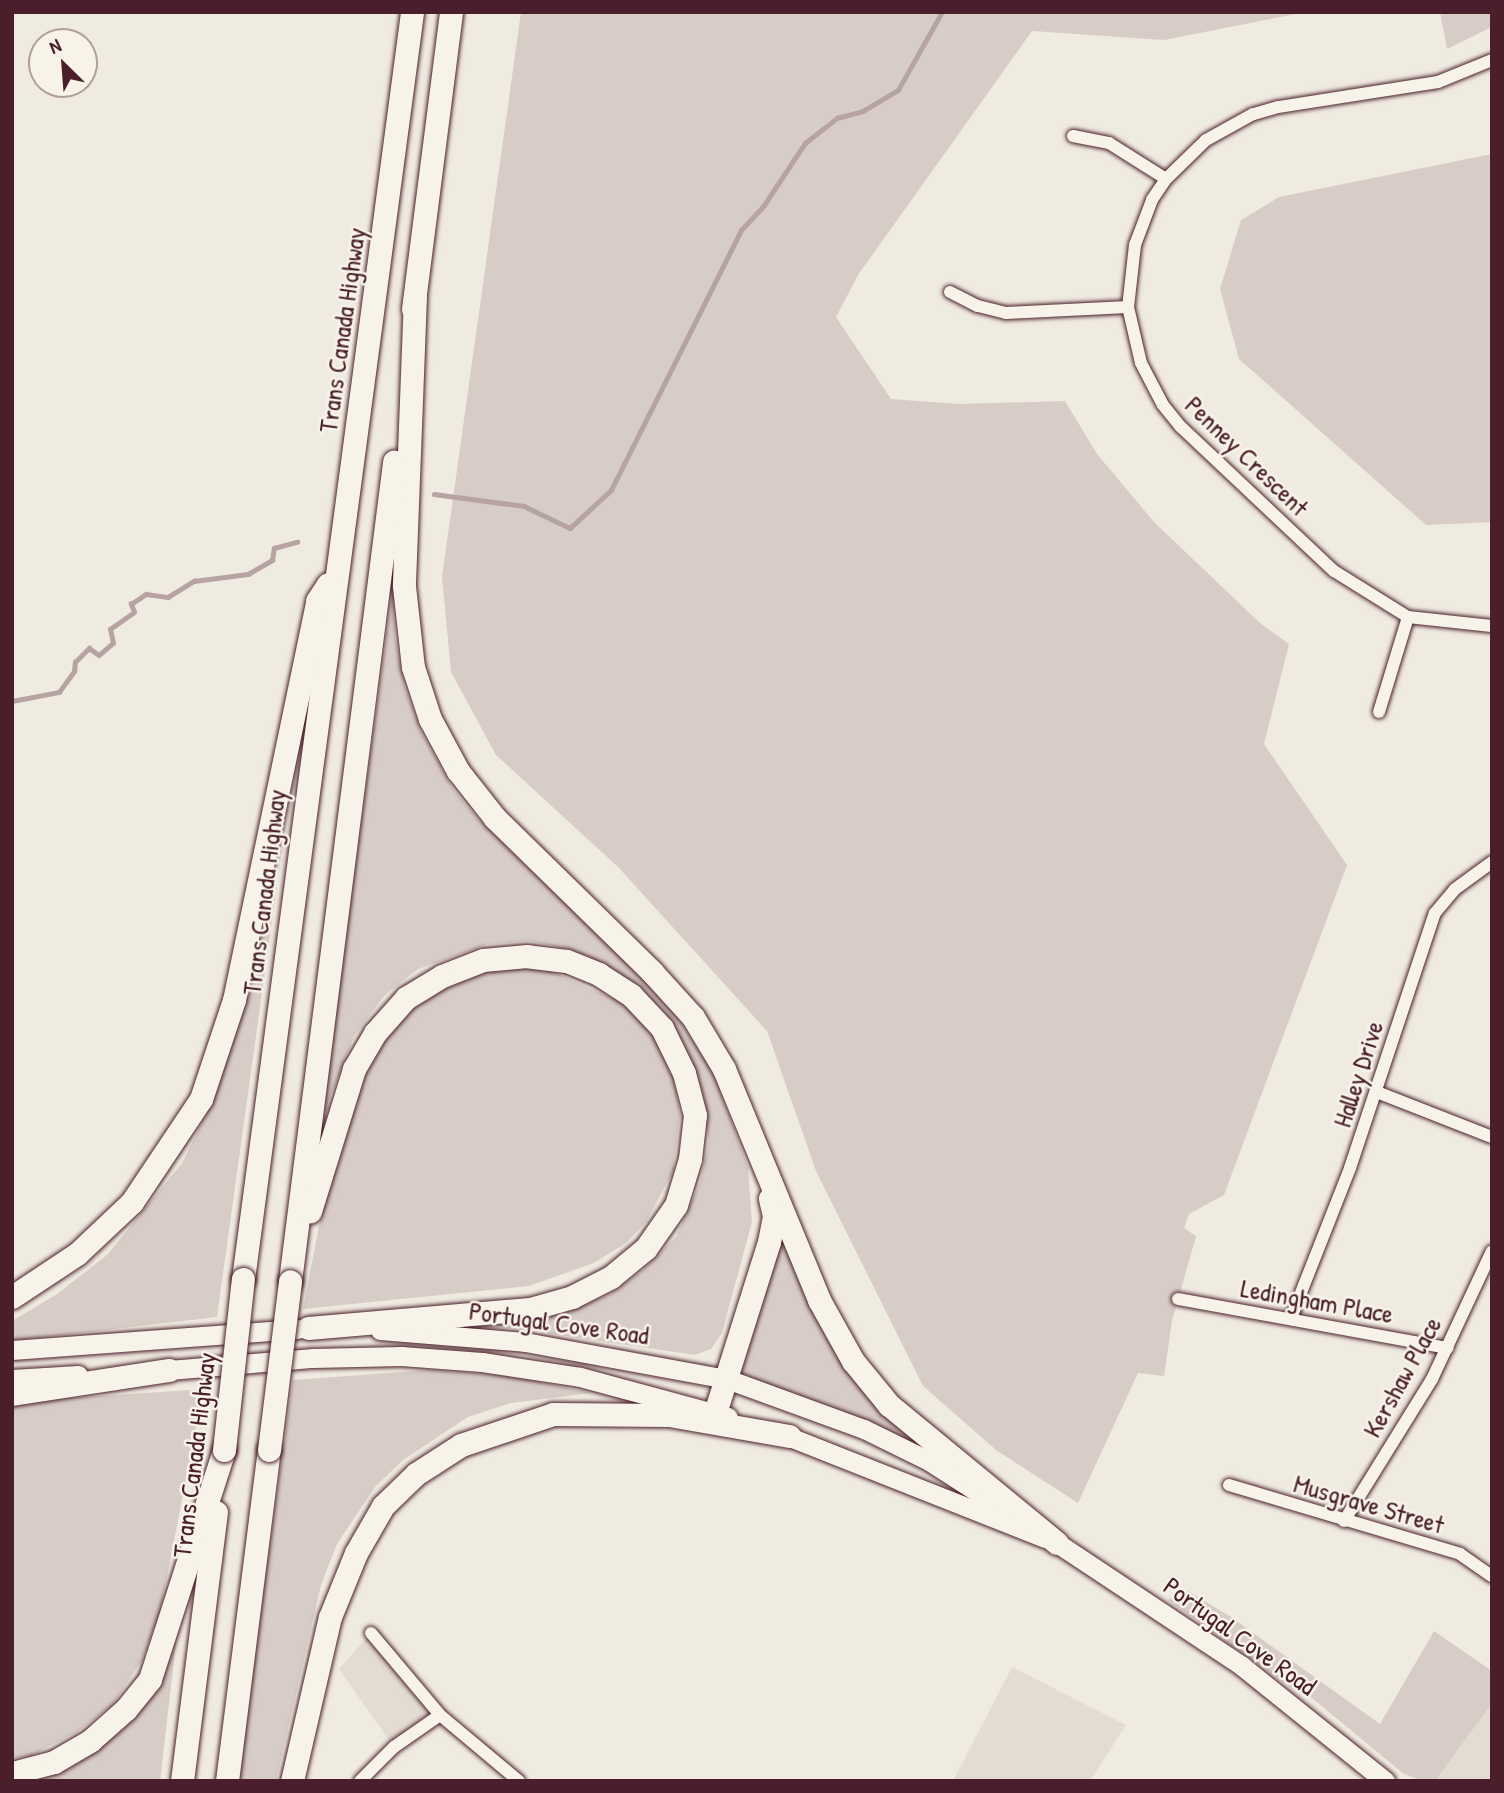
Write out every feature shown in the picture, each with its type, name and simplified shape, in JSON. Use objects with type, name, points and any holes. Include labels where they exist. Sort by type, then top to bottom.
[{"type":"highway","name":"Trans Canada Highway","points":[[182,1781],[243,1279],[412,12]]},
{"type":"highway","points":[[227,1781],[451,12]]},
{"type":"highway","points":[[415,296],[404,586],[413,667],[430,719],[458,771],[495,818],[652,972],[693,1017],[724,1069],[819,1300],[853,1361],[889,1405],[1057,1543]]},
{"type":"highway","points":[[12,1297],[77,1254],[132,1202],[201,1099],[234,1000],[317,601],[338,570]]},
{"type":"highway","points":[[290,1281],[354,1069],[375,1033],[406,998],[442,976],[483,960],[527,956],[566,961],[598,974],[631,995],[662,1028],[684,1073],[695,1115],[690,1159],[676,1205],[646,1248],[611,1277],[572,1297],[530,1309],[308,1328]]},
{"type":"highway","points":[[715,1413],[774,1216],[760,1156]]},
{"type":"highway","points":[[12,1394],[170,1370]]},
{"type":"highway","points":[[292,1781],[330,1616],[356,1553],[383,1506],[416,1474],[461,1446],[553,1414],[669,1415],[789,1436]]},
{"type":"highway","points":[[12,1773],[54,1762],[90,1741],[125,1709],[150,1679],[166,1641],[224,1450]]},
{"type":"main road","name":"Portugal Cove Road","points":[[12,1350],[308,1328],[428,1332],[525,1342],[727,1379],[864,1429],[918,1455],[1057,1543],[1242,1666],[1385,1781]]},
{"type":"main road","name":"Portugal Cove Road","points":[[12,1379],[313,1358],[482,1362],[580,1377],[789,1436],[1057,1543]]},
{"type":"street","name":"Penney Crescent","points":[[1492,60],[1438,82],[1253,114],[1206,141],[1166,179],[1141,227],[1128,307],[1141,363],[1181,427],[1334,571],[1408,617],[1492,626]]},
{"type":"street","points":[[1073,136],[1109,143],[1166,179]]},
{"type":"street","points":[[950,292],[1006,313],[1128,307]]},
{"type":"street","points":[[1380,712],[1408,617]]},
{"type":"street","name":"Halley Drive","points":[[1291,1318],[1377,1093],[1435,913],[1455,889],[1492,862]]},
{"type":"street","points":[[1377,1093],[1492,1137]]},
{"type":"street","name":"Kershaw Place","points":[[1344,1521],[1448,1348],[1492,1251]]},
{"type":"street","name":"Ledingham Place","points":[[1178,1299],[1448,1348]]},
{"type":"street","name":"Musgrave Street","points":[[1230,1485],[1460,1554],[1492,1576]]},
{"type":"street","points":[[371,1633],[440,1715],[519,1781]]},
{"type":"street","points":[[360,1781],[394,1747],[440,1715]]},
{"type":"shaded area","points":[[521,12],[1306,12],[1164,40],[1032,31],[858,275],[836,317],[891,399],[959,404],[1065,401],[1097,454],[1154,522],[1260,623],[1289,644],[1264,744],[1347,865],[1224,1195],[1189,1214],[1184,1228],[1196,1236],[1172,1321],[1164,1376],[1138,1373],[1078,1503],[996,1450],[923,1386],[816,1171],[767,1031],[618,867],[496,755],[451,672],[442,577]]},
{"type":"shaded area","points":[[1440,12],[1492,12],[1492,27],[1447,49]]},
{"type":"shaded area","points":[[1492,154],[1492,522],[1426,525],[1239,359],[1220,289],[1241,220],[1279,197]]},
{"type":"shaded area","points":[[393,590],[395,638],[405,687],[420,730],[452,788],[476,817],[662,994],[712,1070],[748,1167],[752,1222],[722,1333],[711,1349],[695,1355],[457,1320],[562,1314],[610,1294],[643,1270],[676,1237],[700,1183],[709,1141],[702,1101],[639,988],[606,965],[569,949],[529,941],[488,944],[418,969],[385,995],[354,1036],[320,1123]]},
{"type":"shaded area","points":[[277,885],[217,1317],[12,1341],[12,1321],[57,1294],[107,1255],[182,1163],[216,1094]]},
{"type":"shaded area","points":[[517,967],[553,972],[616,1000],[643,1019],[662,1051],[674,1078],[680,1115],[673,1171],[646,1222],[626,1243],[594,1263],[529,1286],[303,1309],[338,1127],[363,1066],[389,1026],[423,993],[470,970]]},
{"type":"shaded area","points":[[781,1222],[806,1293],[941,1460],[744,1377],[736,1370]]},
{"type":"shaded area","points":[[429,1370],[512,1376],[591,1393],[511,1403],[468,1417],[403,1460],[375,1487],[337,1544],[321,1585],[276,1781],[237,1781],[293,1380]]},
{"type":"shaded area","points":[[204,1389],[160,1612],[142,1660],[113,1704],[77,1732],[30,1756],[12,1758],[12,1402]]},
{"type":"shaded area","points":[[1188,1591],[1231,1617],[1380,1724],[1434,1631],[1492,1671],[1492,1703],[1435,1781],[1422,1781],[1404,1774],[1296,1685],[1293,1689],[1168,1600]]},
{"type":"shaded area","points":[[371,1633],[440,1715],[394,1747],[339,1669]]},
{"type":"shaded area","points":[[177,1635],[160,1781],[12,1781],[151,1692]]},
{"type":"shaded area","points":[[1012,1667],[1126,1725],[1090,1781],[953,1781]]},
{"type":"shaded area","points":[[1492,1686],[1492,1781],[1417,1781],[1431,1763]]},
{"type":"waterway","points":[[434,494],[524,506],[570,528],[611,490],[741,230],[764,205],[805,143],[837,118],[863,111],[898,90],[942,12]]},
{"type":"waterway","points":[[12,701],[59,692],[74,671],[75,662],[89,648],[99,655],[113,643],[110,629],[134,612],[131,604],[146,594],[168,597],[194,581],[248,574],[272,560],[274,548],[297,542]]}]
